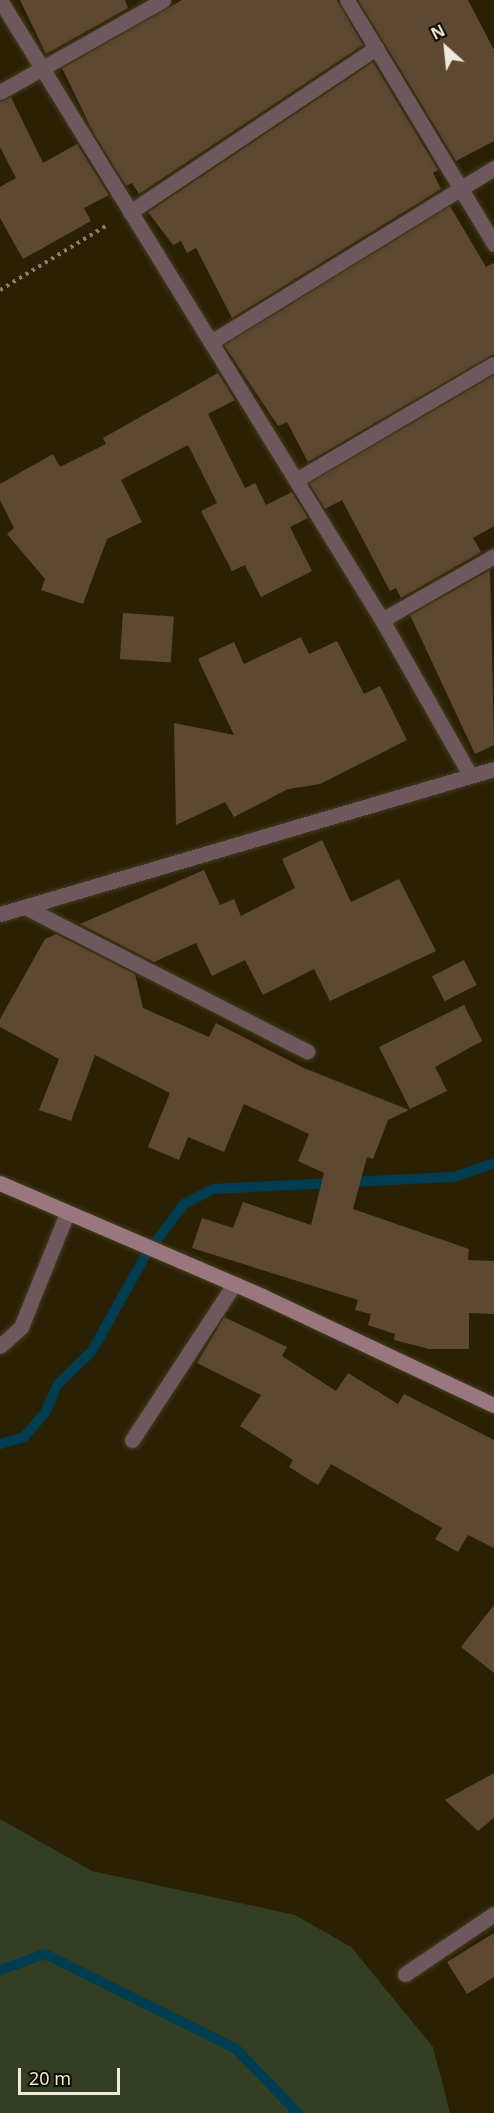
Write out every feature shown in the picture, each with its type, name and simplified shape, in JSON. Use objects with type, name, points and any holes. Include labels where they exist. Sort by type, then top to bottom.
[{"type":"main road","points":[[0,1183],[234,1284],[494,1405]]},
{"type":"street","points":[[0,0],[381,620],[470,775]]},
{"type":"street","points":[[0,92],[43,70],[163,0]]},
{"type":"street","points":[[347,0],[494,244]]},
{"type":"street","points":[[130,212],[376,48]]},
{"type":"street","points":[[211,342],[494,168]]},
{"type":"street","points":[[296,480],[494,364]]},
{"type":"street","points":[[381,620],[494,556]]},
{"type":"street","points":[[0,914],[470,775],[494,770]]},
{"type":"street","points":[[25,907],[307,1051]]},
{"type":"street","points":[[0,1346],[21,1327],[67,1213]]},
{"type":"street","points":[[132,1440],[234,1284]]},
{"type":"street","points":[[405,1974],[494,1914]]},
{"type":"path","points":[[0,290],[130,212]]},
{"type":"green space","points":[[0,1819],[92,1871],[295,1915],[351,1947],[433,2047],[450,2113],[0,2113]]},
{"type":"building","points":[[20,0],[125,0],[128,8],[46,54]]},
{"type":"building","points":[[182,0],[337,0],[363,45],[139,194],[132,183],[126,186],[94,134],[62,68]]},
{"type":"building","points":[[358,0],[468,0],[494,50],[494,141],[456,161]]},
{"type":"building","points":[[373,62],[438,170],[433,173],[441,189],[232,318],[196,248],[187,253],[181,241],[173,245],[148,212]]},
{"type":"building","points":[[11,97],[43,163],[77,144],[109,195],[84,208],[91,221],[23,259],[0,218],[0,187],[16,178],[0,147],[0,102]]},
{"type":"building","points":[[450,206],[486,267],[494,263],[494,354],[308,462],[287,422],[278,426],[224,345]]},
{"type":"building","points":[[218,373],[235,400],[208,414],[245,488],[255,483],[266,505],[292,492],[308,518],[290,527],[312,571],[261,597],[245,565],[232,571],[201,511],[217,503],[188,445],[121,480],[142,522],[107,539],[83,604],[41,590],[45,579],[7,534],[14,528],[0,500],[0,484],[53,454],[60,467],[106,444],[103,438]]},
{"type":"building","points":[[494,375],[494,526],[473,538],[481,552],[401,598],[396,588],[390,591],[342,500],[325,509],[309,483]]},
{"type":"building","points":[[490,570],[494,745],[475,754],[410,615]]},
{"type":"building","points":[[123,613],[174,617],[171,662],[120,659]]},
{"type":"building","points":[[301,637],[309,654],[337,641],[364,694],[380,686],[407,740],[320,784],[288,789],[234,817],[225,802],[176,825],[174,723],[234,735],[198,659],[234,642],[244,664]]},
{"type":"building","points":[[322,840],[351,902],[399,879],[436,951],[330,1001],[314,969],[263,995],[245,960],[212,976],[196,943],[154,962],[80,924],[204,870],[220,905],[234,899],[241,916],[295,888],[282,859]]},
{"type":"building","points":[[56,934],[135,974],[143,1008],[209,1037],[216,1023],[304,1068],[409,1110],[388,1120],[373,1159],[367,1157],[353,1209],[469,1249],[468,1260],[494,1261],[494,1314],[469,1313],[469,1349],[429,1349],[394,1340],[395,1334],[368,1325],[371,1314],[355,1310],[358,1300],[192,1248],[202,1218],[233,1228],[243,1202],[311,1225],[324,1173],[298,1161],[309,1134],[244,1104],[224,1152],[188,1137],[179,1160],[148,1147],[170,1093],[95,1055],[71,1121],[39,1110],[59,1059],[0,1027],[0,1019],[45,939]]},
{"type":"building","points":[[464,960],[477,985],[445,1001],[432,976]]},
{"type":"building","points":[[464,1005],[482,1041],[435,1067],[447,1091],[410,1109],[379,1047]]},
{"type":"building","points":[[224,1317],[287,1347],[282,1356],[336,1391],[348,1373],[398,1404],[404,1394],[494,1440],[494,1548],[468,1535],[458,1552],[435,1539],[442,1528],[331,1464],[318,1485],[289,1467],[293,1460],[240,1426],[261,1395],[197,1363]]},
{"type":"building","points":[[494,1605],[494,1673],[461,1647]]},
{"type":"building","points":[[494,1773],[494,1818],[478,1831],[445,1800]]},
{"type":"building","points":[[494,1933],[494,1977],[467,1994],[447,1962]]},
{"type":"waterway","points":[[0,1444],[24,1437],[45,1413],[58,1384],[92,1351],[145,1256],[184,1204],[214,1189],[455,1177],[494,1163]]},
{"type":"waterway","points":[[0,1970],[45,1954],[236,2049],[298,2113]]}]
